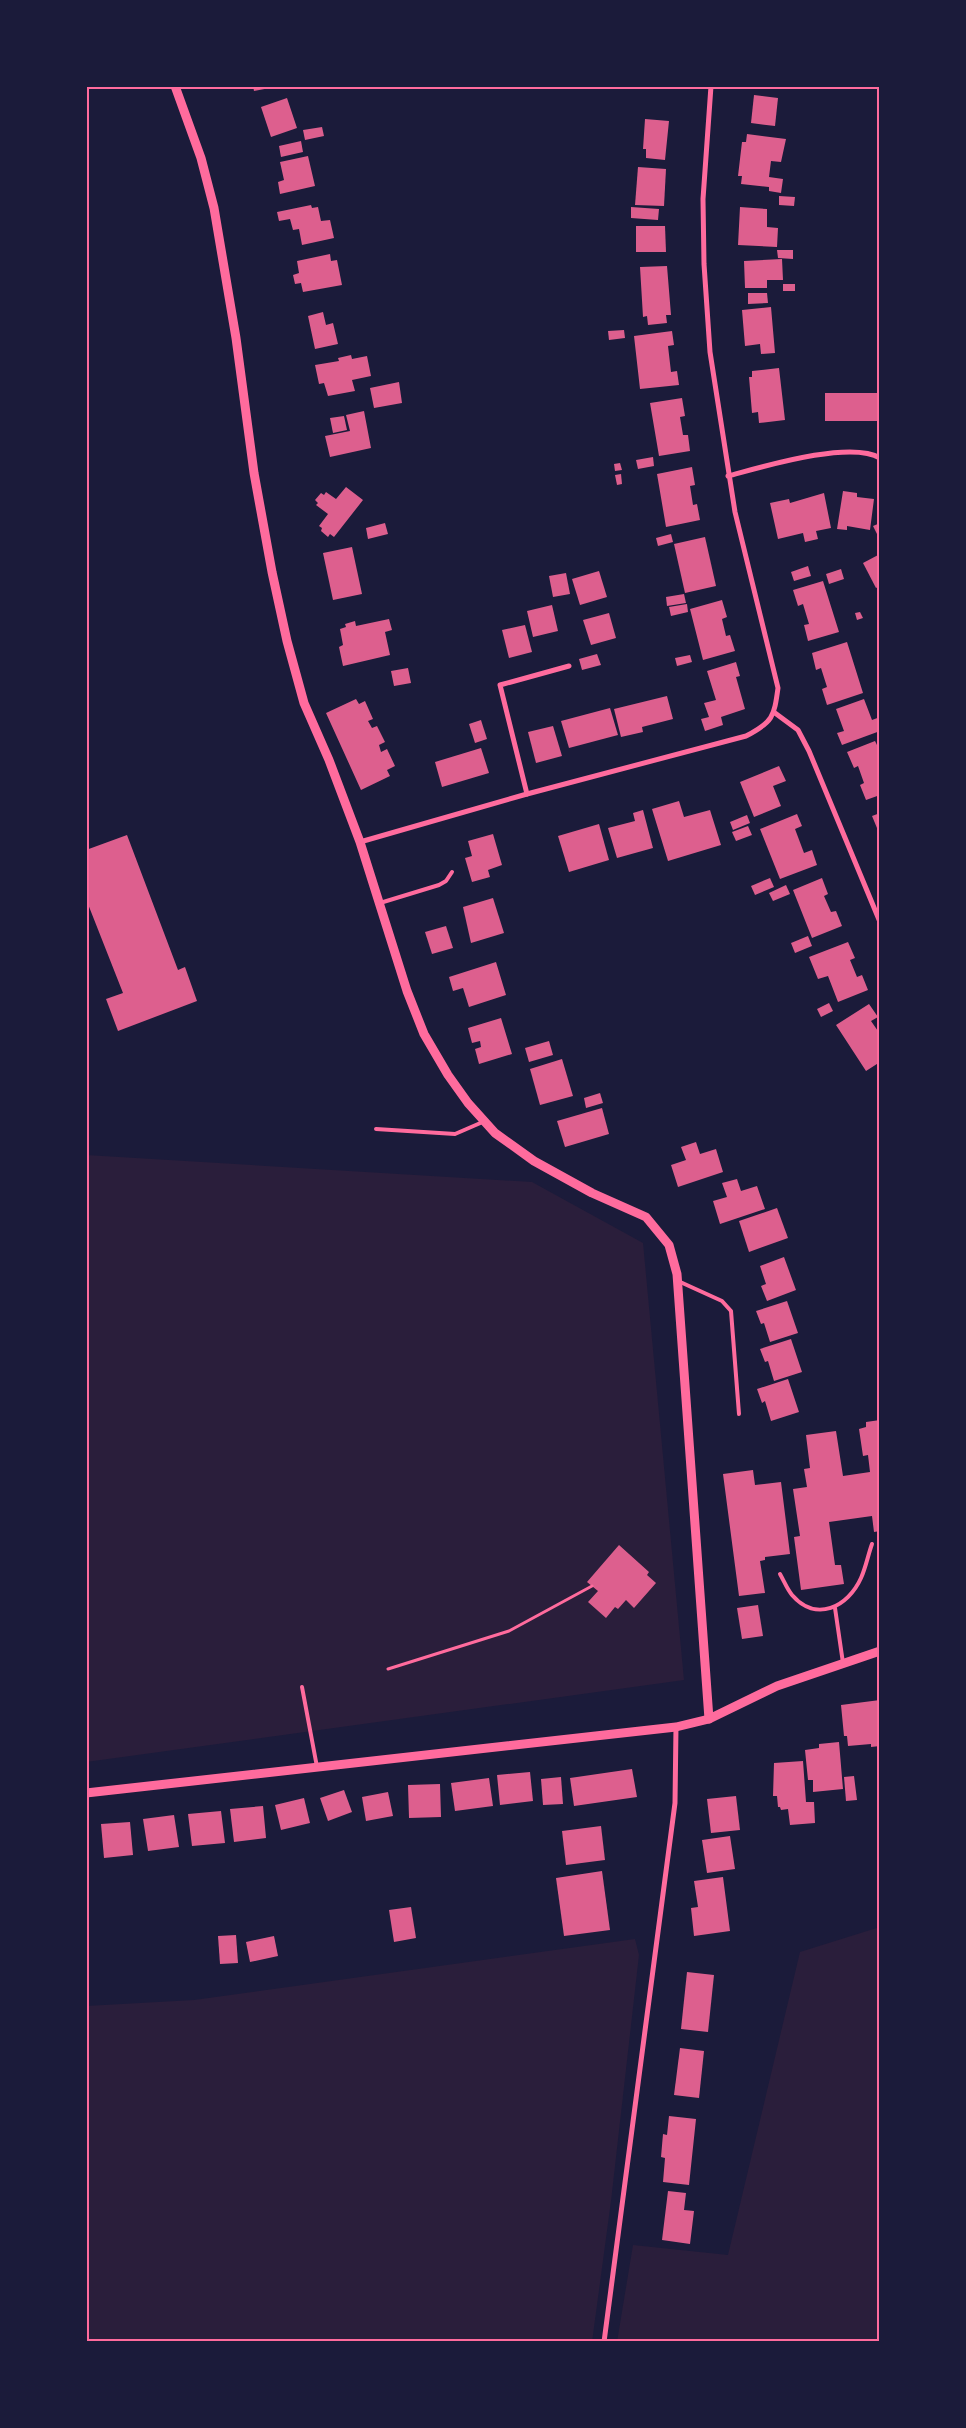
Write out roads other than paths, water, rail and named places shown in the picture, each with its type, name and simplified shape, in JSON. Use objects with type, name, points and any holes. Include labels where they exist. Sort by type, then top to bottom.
[{"type":"street","points":[[175,86],[202,158],[214,208],[236,338],[254,473],[287,641],[304,703],[329,760],[360,842],[407,991],[424,1034],[448,1075],[468,1103],[495,1133],[534,1161],[592,1193],[646,1217],[669,1245],[678,1281],[709,1719]]},
{"type":"street","points":[[360,842],[527,794],[746,736],[761,728],[775,713],[778,688],[728,476],[710,352],[704,264],[703,199],[711,86]]},
{"type":"street","points":[[728,476],[833,453],[857,452],[880,458]]},
{"type":"street","points":[[527,794],[500,685],[569,666]]},
{"type":"street","points":[[775,713],[798,730],[880,922]]},
{"type":"street","points":[[86,1793],[676,1727],[709,1719],[777,1686],[880,1651]]},
{"type":"street","points":[[604,2342],[674,1803],[676,1727]]},
{"type":"lane","points":[[380,903],[439,885],[446,881],[452,872]]},
{"type":"lane","points":[[376,1129],[455,1134],[485,1121]]},
{"type":"lane","points":[[678,1281],[722,1301],[732,1311],[739,1414]]},
{"type":"lane","points":[[780,1574],[790,1594],[801,1604],[816,1610],[835,1608],[853,1591],[861,1578],[872,1544]]},
{"type":"lane","points":[[835,1608],[843,1663]]},
{"type":"lane","points":[[302,1687],[317,1767]]}]
